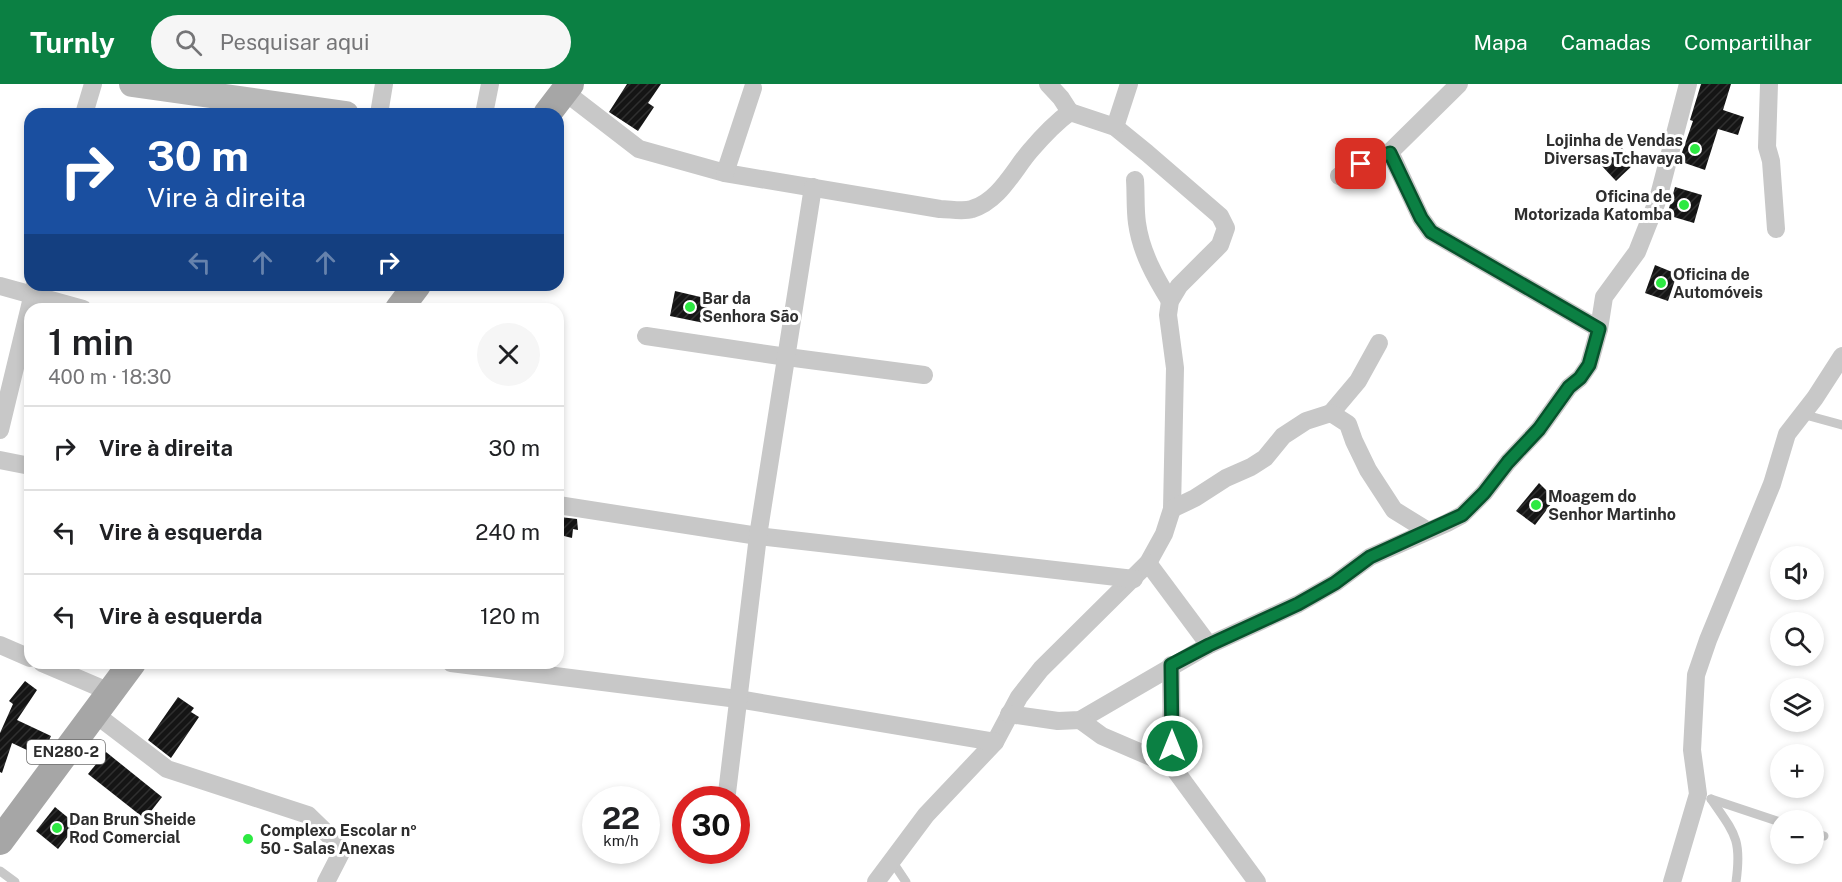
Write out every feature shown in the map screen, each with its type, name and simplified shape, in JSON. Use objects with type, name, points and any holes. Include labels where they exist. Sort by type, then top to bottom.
[{"type":"main road","points":[[132,84],[203,89],[312,108]]},
{"type":"main road","name":"EN280-2","points":[[3,832],[128,669]]},
{"type":"street","points":[[86,108],[93,84]]},
{"type":"street","points":[[380,108],[384,84]]},
{"type":"street","points":[[876,882],[926,815],[995,742],[1018,697],[1041,669],[1148,563],[1164,534],[1172,509],[1174,368],[1168,315],[1170,301],[1179,286],[1220,245],[1226,228],[1220,216],[1115,127],[1070,112],[1048,84]]},
{"type":"street","points":[[1115,127],[1129,84]]},
{"type":"street","points":[[1339,176],[1361,164],[1390,153],[1459,84]]},
{"type":"street","points":[[1009,714],[1058,721],[1080,720],[1171,665],[1298,604],[1335,583],[1370,557],[1462,515],[1539,429],[1569,387],[1580,378],[1589,365],[1599,329],[1604,297],[1637,252],[1658,199],[1688,84]]},
{"type":"street","points":[[1769,84],[1767,147],[1771,161],[1776,229]]},
{"type":"street","points":[[486,108],[491,86]]},
{"type":"street","points":[[725,173],[753,88]]},
{"type":"street","points":[[561,97],[639,149],[725,173],[940,209],[970,210],[986,204],[1030,151],[1070,112]]},
{"type":"street","points":[[1390,153],[1421,218],[1431,232],[1599,329]]},
{"type":"street","points":[[1136,180],[1137,224],[1142,245],[1151,271],[1170,301]]},
{"type":"street","points":[[729,786],[758,536],[813,187]]},
{"type":"street","points":[[0,286],[24,289]]},
{"type":"street","points":[[36,291],[67,303]]},
{"type":"street","points":[[0,430],[24,328]]},
{"type":"street","points":[[646,336],[924,375]]},
{"type":"street","points":[[1172,509],[1195,498],[1226,478],[1251,467],[1264,458],[1283,436],[1306,422],[1331,413],[1359,381],[1379,343]]},
{"type":"street","points":[[1671,882],[1705,797],[1692,750],[1696,675],[1712,629],[1772,484],[1787,434],[1842,356]]},
{"type":"street","points":[[1331,413],[1348,424],[1368,470],[1394,510],[1428,531]]},
{"type":"street","points":[[0,460],[24,465]]},
{"type":"street","points":[[564,506],[758,536],[1134,579]]},
{"type":"street","points":[[1148,563],[1209,645]]},
{"type":"street","points":[[0,645],[24,655]]},
{"type":"street","points":[[1171,665],[1172,766]]},
{"type":"street","points":[[51,669],[102,703],[167,769],[308,815],[343,849],[326,882]]},
{"type":"street","points":[[499,669],[738,699],[995,742]]},
{"type":"street","points":[[1080,720],[1102,736],[1172,766],[1257,882]]},
{"type":"lane","points":[[1802,414],[1842,425]]},
{"type":"lane","points":[[1705,797],[1770,819]]},
{"type":"lane","points":[[1705,797],[1736,837],[1739,856],[1736,882]]},
{"type":"lane","points":[[892,861],[906,882]]},
{"type":"lane","points":[[0,871],[15,882]]},
{"type":"building","points":[[627,84],[661,84],[648,103],[654,107],[638,131],[609,112]]},
{"type":"building","points":[[1701,84],[1731,84],[1723,110],[1744,117],[1738,135],[1718,129],[1705,170],[1679,161],[1693,121],[1690,120]]},
{"type":"building","points":[[1621,147],[1635,163],[1616,181],[1601,165]]},
{"type":"building","name":"Oficina de Motorizada Katomba","points":[[1675,187],[1702,195],[1694,223],[1667,215]]},
{"type":"building","name":"Oficina de Automóveis","points":[[1655,265],[1677,274],[1668,301],[1645,293]]},
{"type":"building","name":"Bar da Senhora São","points":[[675,291],[709,299],[704,323],[670,316]]},
{"type":"building","name":"Moagem do Senhor Martinho","points":[[1539,483],[1555,499],[1535,525],[1516,511]]},
{"type":"building","points":[[564,517],[577,519],[578,530],[573,529],[572,538],[564,536]]},
{"type":"building","points":[[25,681],[37,690],[17,720],[51,736],[43,753],[31,747],[29,751],[12,743],[2,773],[0,772],[0,733],[13,704],[9,701]]},
{"type":"building","points":[[178,697],[194,708],[191,712],[199,717],[171,758],[148,740]]},
{"type":"building","points":[[106,752],[162,797],[145,819],[88,774]]},
{"type":"building","name":"Dan Brun Sheide Rod Comercial","points":[[55,807],[77,825],[58,849],[36,831]]},
{"type":"place","name":"Lojinha de Vendas Diversas Tchavaya","points":[[1695,149]]},
{"type":"place","name":"Oficina de Motorizada Katomba","points":[[1684,205]]},
{"type":"place","name":"Oficina de Automóveis","points":[[1661,283]]},
{"type":"place","name":"Bar da Senhora São","points":[[690,307]]},
{"type":"place","name":"Moagem do Senhor Martinho","points":[[1536,505]]},
{"type":"place","name":"Dan Brun Sheide Rod Comercial","points":[[57,828]]},
{"type":"place","name":"Complexo Escolar nº 50 - Salas Anexas","points":[[248,839]]},
{"type":"route","points":[[1172,746],[1171,665],[1298,604],[1335,583],[1370,557],[1462,515],[1539,429],[1569,387],[1580,378],[1589,365],[1599,329],[1431,232],[1421,218],[1390,153],[1361,164]]}]
